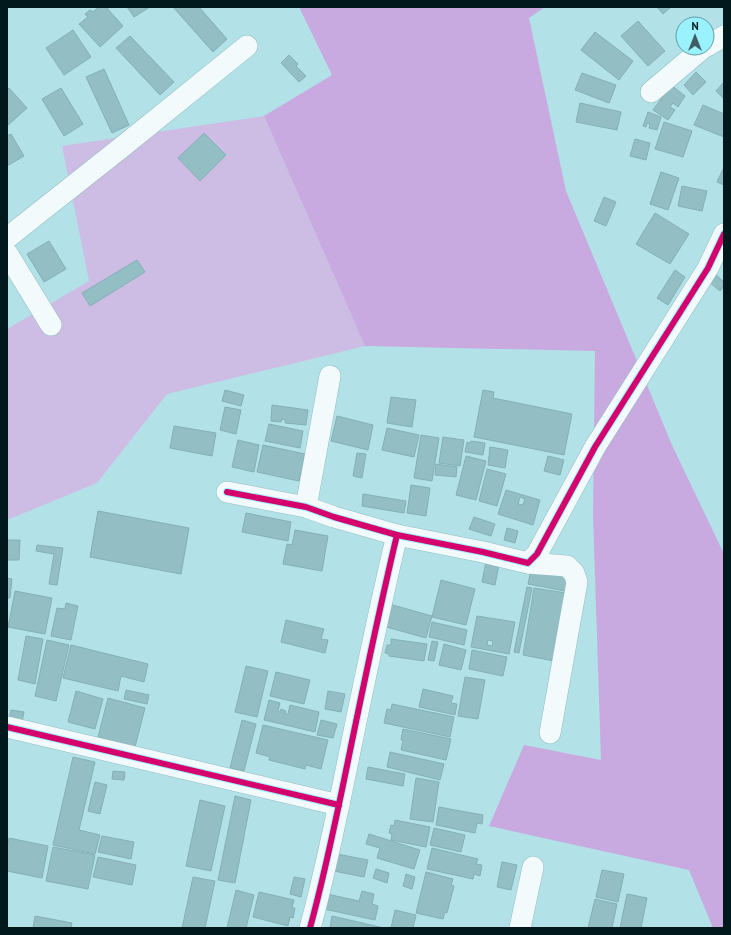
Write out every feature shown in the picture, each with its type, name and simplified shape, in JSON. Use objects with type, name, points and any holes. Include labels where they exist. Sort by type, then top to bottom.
[{"type":"street","points":[[715,41],[724,36]]},
{"type":"street","points":[[7,238],[247,46]]},
{"type":"street","points":[[651,92],[694,56]]},
{"type":"street","points":[[528,563],[537,554],[595,447],[708,268],[724,234]]},
{"type":"street","points":[[7,253],[51,325]]},
{"type":"street","points":[[306,507],[330,376]]},
{"type":"street","points":[[227,492],[306,507],[334,517],[397,535],[528,563],[567,566],[574,573],[577,582],[550,733]]},
{"type":"street","points":[[310,928],[322,886],[374,635],[397,535]]},
{"type":"street","points":[[7,727],[339,805]]},
{"type":"street","points":[[520,928],[533,867]]},
{"type":"shaded area","points":[[299,7],[545,7],[529,18],[566,191],[672,445],[724,554],[724,928],[713,928],[689,870],[489,826],[524,745],[601,760],[593,515],[595,351],[365,346],[264,116],[332,75]]},
{"type":"shaded area","points":[[264,116],[365,346],[167,394],[97,483],[7,520],[7,329],[89,281],[62,146]]},
{"type":"building","points":[[98,7],[106,7],[123,26],[100,47],[79,24],[88,17],[85,14],[90,10],[93,12]]},
{"type":"building","points":[[127,7],[150,7],[134,17]]},
{"type":"building","points":[[173,7],[199,7],[227,39],[213,52]]},
{"type":"building","points":[[657,7],[671,7],[663,14]]},
{"type":"building","points":[[638,21],[665,51],[648,66],[621,36]]},
{"type":"building","points":[[73,30],[91,57],[64,75],[46,48]]},
{"type":"building","points":[[595,32],[633,61],[619,80],[581,50]]},
{"type":"building","points":[[130,36],[174,82],[160,95],[116,48]]},
{"type":"building","points":[[289,55],[298,64],[296,66],[306,76],[299,82],[281,63]]},
{"type":"building","points":[[104,69],[129,125],[112,133],[86,77]]},
{"type":"building","points":[[696,72],[706,82],[693,95],[684,85]]},
{"type":"building","points":[[582,73],[616,85],[609,103],[575,90]]},
{"type":"building","points":[[724,82],[724,99],[716,91]]},
{"type":"building","points":[[671,85],[685,96],[678,107],[673,103],[670,107],[675,110],[668,120],[653,110]]},
{"type":"building","points":[[9,88],[27,108],[7,126],[7,90]]},
{"type":"building","points":[[61,88],[83,124],[64,136],[42,99]]},
{"type":"building","points":[[580,103],[621,112],[617,130],[576,122]]},
{"type":"building","points":[[703,105],[724,114],[724,137],[694,125]]},
{"type":"building","points":[[648,112],[661,117],[657,130],[649,128],[650,124],[647,123],[646,127],[643,126]]},
{"type":"building","points":[[664,122],[692,131],[683,157],[655,149]]},
{"type":"building","points":[[204,133],[226,155],[200,181],[178,158]]},
{"type":"building","points":[[11,134],[24,156],[7,166],[7,136]]},
{"type":"building","points":[[635,139],[650,143],[646,160],[630,156]]},
{"type":"building","points":[[724,167],[724,185],[717,182]]},
{"type":"building","points":[[661,172],[679,178],[668,210],[650,204]]},
{"type":"building","points":[[682,186],[707,191],[702,211],[678,206]]},
{"type":"building","points":[[604,197],[616,202],[606,226],[594,221]]},
{"type":"building","points":[[655,213],[689,234],[670,264],[636,244]]},
{"type":"building","points":[[49,241],[66,269],[44,282],[27,254]]},
{"type":"building","points":[[137,260],[145,272],[90,306],[82,293]]},
{"type":"building","points":[[675,270],[685,277],[668,305],[657,298]]},
{"type":"building","points":[[715,274],[724,282],[724,286],[720,291],[708,281]]},
{"type":"building","points":[[225,390],[244,395],[241,406],[222,401]]},
{"type":"building","points":[[483,390],[494,392],[493,398],[572,414],[564,455],[474,437]]},
{"type":"building","points":[[391,397],[416,400],[412,427],[387,423]]},
{"type":"building","points":[[272,405],[308,410],[306,425],[285,423],[285,420],[282,419],[281,422],[271,421]]},
{"type":"building","points":[[225,407],[241,410],[236,434],[220,430]]},
{"type":"building","points":[[337,416],[373,425],[368,450],[331,441]]},
{"type":"building","points":[[269,424],[303,431],[300,448],[265,441]]},
{"type":"building","points":[[174,426],[216,433],[212,456],[170,448]]},
{"type":"building","points":[[387,428],[419,435],[414,457],[382,450]]},
{"type":"building","points":[[421,435],[439,438],[432,481],[414,478]]},
{"type":"building","points":[[443,437],[464,440],[460,466],[439,463]]},
{"type":"building","points":[[238,440],[259,445],[254,472],[232,467]]},
{"type":"building","points":[[471,441],[485,443],[483,455],[465,452],[467,442],[470,443]]},
{"type":"building","points":[[263,445],[305,454],[299,481],[257,472]]},
{"type":"building","points":[[490,447],[508,450],[505,468],[488,465]]},
{"type":"building","points":[[357,453],[366,454],[362,478],[353,476]]},
{"type":"building","points":[[466,456],[486,461],[476,500],[456,495]]},
{"type":"building","points":[[548,456],[564,460],[560,475],[544,471]]},
{"type":"building","points":[[436,464],[457,467],[456,477],[435,475]]},
{"type":"building","points":[[487,469],[506,474],[497,506],[479,501]]},
{"type":"building","points":[[411,485],[430,488],[426,516],[407,513]]},
{"type":"building","points":[[506,490],[540,500],[533,525],[498,514]],"holes":[[[520,497],[525,499],[523,505],[518,504]]]},
{"type":"building","points":[[363,494],[406,501],[404,513],[362,506]]},
{"type":"building","points":[[98,511],[189,528],[181,574],[90,557]]},
{"type":"building","points":[[246,513],[291,522],[288,541],[242,532]]},
{"type":"building","points":[[474,517],[495,524],[491,536],[469,529]]},
{"type":"building","points":[[507,528],[518,531],[515,543],[504,540]]},
{"type":"building","points":[[295,530],[328,536],[322,571],[283,564],[287,544],[292,545]]},
{"type":"building","points":[[7,540],[20,540],[19,560],[7,560]]},
{"type":"building","points":[[37,545],[63,548],[57,585],[49,584],[54,554],[36,551]]},
{"type":"building","points":[[487,556],[500,559],[495,585],[482,582]]},
{"type":"building","points":[[531,570],[571,577],[565,591],[528,584]]},
{"type":"building","points":[[7,578],[12,579],[10,598],[7,598]]},
{"type":"building","points":[[441,580],[475,589],[466,625],[432,617]]},
{"type":"building","points":[[527,587],[532,588],[519,653],[514,652]]},
{"type":"building","points":[[534,588],[566,593],[554,661],[523,655]]},
{"type":"building","points":[[15,591],[52,598],[45,634],[8,627]]},
{"type":"building","points":[[66,603],[78,606],[71,640],[51,636],[57,608],[65,609]]},
{"type":"building","points":[[389,604],[432,616],[426,638],[383,626]]},
{"type":"building","points":[[477,616],[515,622],[509,654],[471,647]],"holes":[[[488,640],[493,641],[492,646],[487,645]]]},
{"type":"building","points":[[286,620],[324,629],[321,639],[328,640],[325,653],[281,642]]},
{"type":"building","points":[[432,622],[467,630],[464,645],[429,637]]},
{"type":"building","points":[[26,636],[43,639],[35,684],[18,680]]},
{"type":"building","points":[[391,639],[427,644],[424,661],[389,656],[389,654],[385,653],[387,645],[391,645]]},
{"type":"building","points":[[47,640],[69,645],[56,701],[35,696]]},
{"type":"building","points":[[432,641],[438,642],[434,661],[428,660]]},
{"type":"building","points":[[444,644],[466,650],[461,670],[439,665]]},
{"type":"building","points":[[71,645],[148,664],[144,682],[121,676],[118,691],[63,678]]},
{"type":"building","points":[[472,650],[507,657],[503,676],[469,669]]},
{"type":"building","points":[[246,666],[268,671],[257,717],[235,712]]},
{"type":"building","points":[[276,672],[310,680],[304,704],[270,696]]},
{"type":"building","points":[[465,677],[485,680],[478,719],[458,716]]},
{"type":"building","points":[[423,689],[453,696],[451,703],[457,704],[455,715],[419,707]]},
{"type":"building","points":[[126,690],[149,695],[147,704],[124,699]]},
{"type":"building","points":[[76,691],[103,699],[95,729],[68,722]]},
{"type":"building","points":[[328,691],[345,694],[341,712],[325,709]]},
{"type":"building","points":[[108,698],[145,708],[135,747],[98,737]]},
{"type":"building","points":[[269,700],[280,703],[278,711],[280,712],[281,709],[286,711],[285,714],[288,714],[290,705],[319,712],[315,732],[264,720]]},
{"type":"building","points":[[392,704],[454,717],[450,737],[384,723],[387,709],[391,710]]},
{"type":"building","points":[[11,710],[24,712],[22,722],[9,720]]},
{"type":"building","points":[[242,720],[256,724],[244,771],[230,768]]},
{"type":"building","points":[[321,720],[337,724],[333,738],[317,735]]},
{"type":"building","points":[[263,725],[328,740],[321,769],[306,765],[305,769],[269,760],[270,757],[256,753]]},
{"type":"building","points":[[403,729],[451,739],[446,760],[401,750]]},
{"type":"building","points":[[390,752],[444,764],[440,780],[387,767]]},
{"type":"building","points":[[73,757],[95,762],[79,830],[100,835],[95,854],[53,845]]},
{"type":"building","points":[[368,767],[405,774],[403,786],[366,779]]},
{"type":"building","points":[[113,771],[125,772],[124,780],[112,779]]},
{"type":"building","points":[[416,778],[439,782],[433,822],[410,819]]},
{"type":"building","points":[[95,782],[107,785],[100,814],[88,811]]},
{"type":"building","points":[[235,796],[251,800],[235,883],[218,880]]},
{"type":"building","points":[[200,800],[225,806],[211,871],[186,866]]},
{"type":"building","points":[[439,807],[483,815],[482,824],[477,823],[475,833],[436,825]]},
{"type":"building","points":[[395,820],[430,827],[426,847],[391,840],[392,834],[389,833],[391,825],[394,826]]},
{"type":"building","points":[[434,828],[465,835],[461,852],[430,845]]},
{"type":"building","points":[[369,834],[420,850],[414,869],[377,858],[380,848],[366,844]]},
{"type":"building","points":[[102,836],[134,842],[131,859],[98,852]]},
{"type":"building","points":[[9,838],[48,846],[42,878],[7,871],[7,848]]},
{"type":"building","points":[[53,847],[95,855],[88,889],[46,881]]},
{"type":"building","points":[[432,848],[478,859],[476,864],[482,865],[480,876],[474,874],[473,879],[427,869]]},
{"type":"building","points":[[337,854],[368,860],[364,877],[334,871]]},
{"type":"building","points":[[98,857],[136,865],[132,885],[93,877]]},
{"type":"building","points":[[502,862],[517,865],[511,890],[497,887]]},
{"type":"building","points":[[376,869],[389,873],[387,883],[373,878]]},
{"type":"building","points":[[602,870],[624,874],[618,902],[596,897]]},
{"type":"building","points":[[426,872],[453,879],[451,885],[454,886],[447,913],[445,912],[443,919],[416,913]]},
{"type":"building","points":[[406,874],[415,877],[412,889],[403,886]]},
{"type":"building","points":[[193,877],[215,881],[205,928],[182,928]]},
{"type":"building","points":[[294,877],[305,879],[301,897],[290,894]]},
{"type":"building","points":[[236,890],[254,895],[246,928],[227,928]]},
{"type":"building","points":[[362,891],[374,894],[372,904],[378,906],[375,920],[324,909],[327,894],[359,901]]},
{"type":"building","points":[[259,892],[294,900],[292,908],[295,908],[293,918],[290,917],[288,926],[253,917]]},
{"type":"building","points":[[627,894],[647,898],[641,928],[620,928]]},
{"type":"building","points":[[595,899],[617,904],[612,928],[588,928]]},
{"type":"building","points":[[395,910],[416,915],[413,928],[391,928]]},
{"type":"building","points":[[35,916],[72,923],[71,928],[33,928]]},
{"type":"building","points":[[332,916],[384,928],[330,928]]},
{"type":"cycle path","points":[[227,492],[306,507],[334,517],[397,535],[483,552],[528,563],[537,554],[595,447],[708,268],[724,234]]},
{"type":"cycle path","points":[[310,928],[332,840],[397,535]]},
{"type":"cycle path","points":[[7,727],[339,805]]}]
